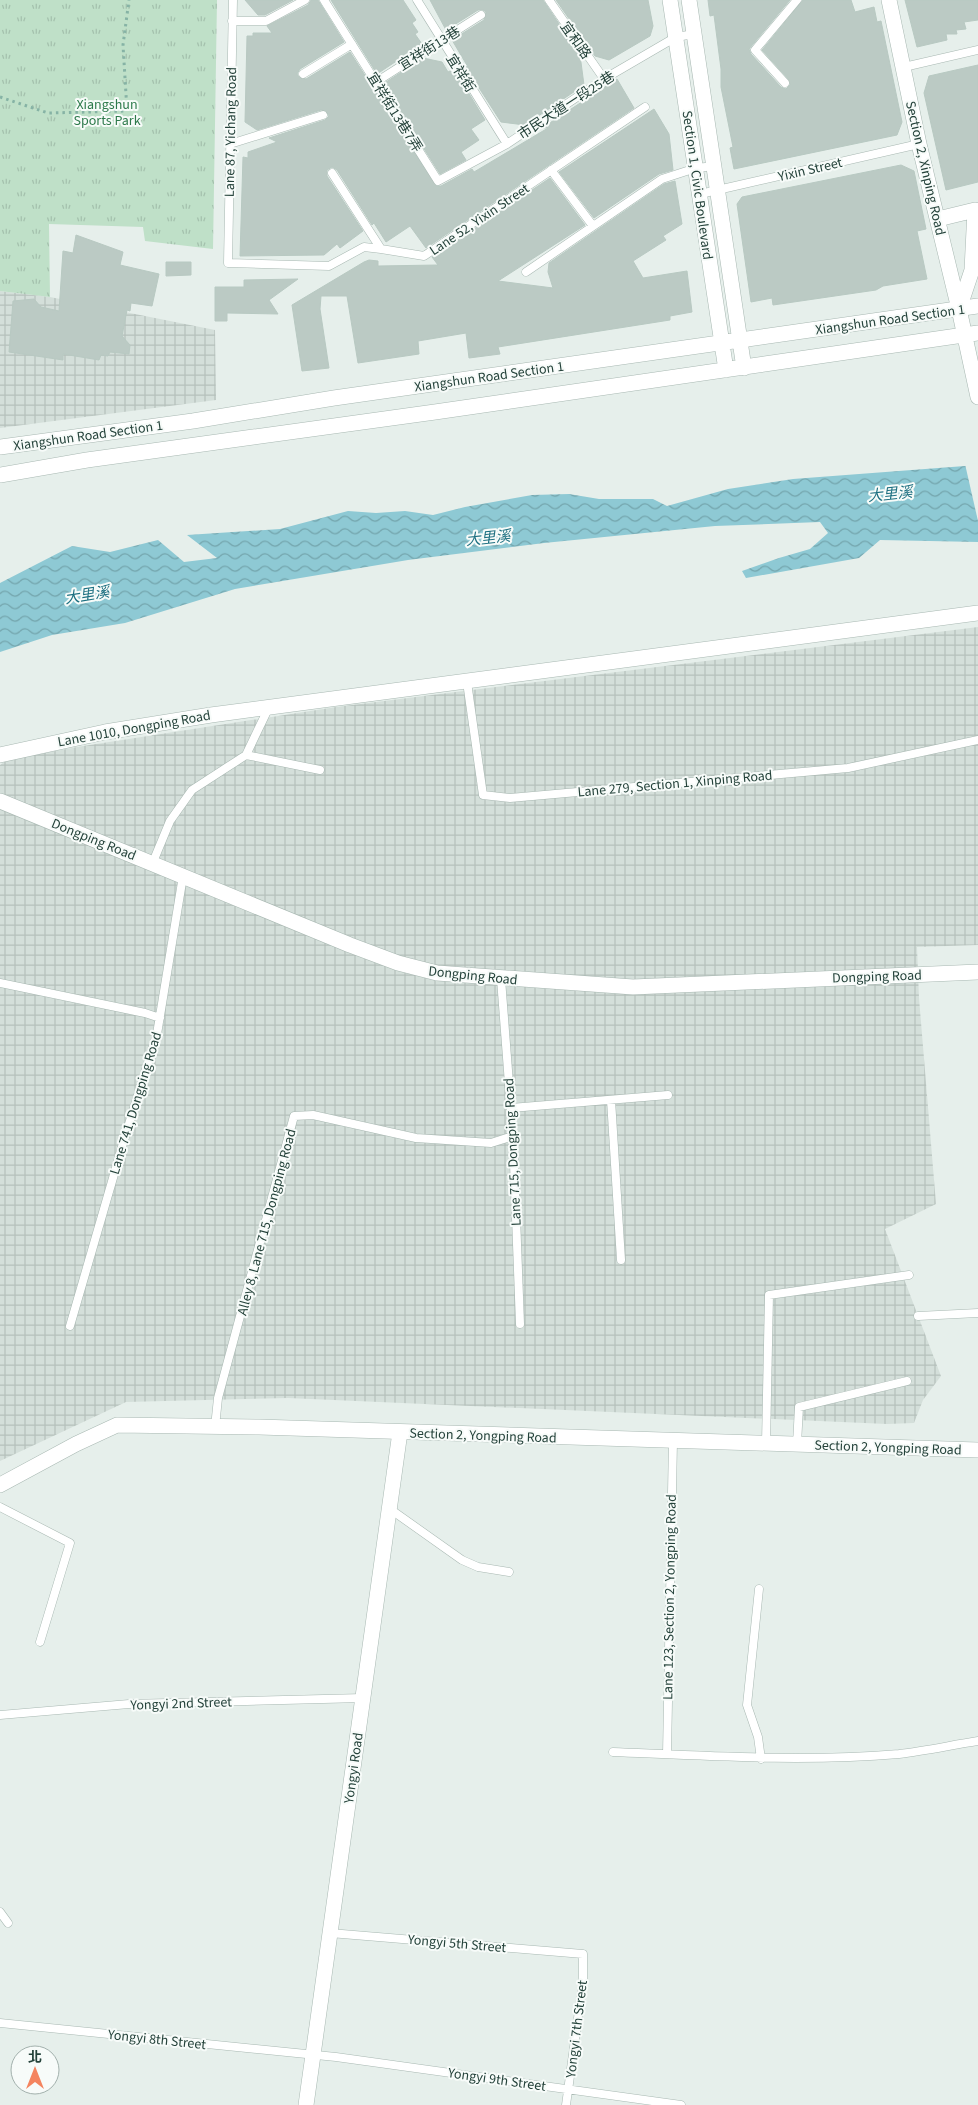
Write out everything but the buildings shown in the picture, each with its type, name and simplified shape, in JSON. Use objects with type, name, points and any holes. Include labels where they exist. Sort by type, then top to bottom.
[{"type":"street","name":"Section 1, Civic Boulevard","points":[[670,0],[726,370]]},
{"type":"street","name":"Section 1, Civic Boulevard","points":[[689,0],[719,190],[744,368]]},
{"type":"street","name":"Section 2, Xinping Road","points":[[889,0],[919,144],[959,309],[971,334],[978,397]]},
{"type":"street","points":[[938,219],[975,210],[972,270],[959,309]]},
{"type":"street","name":"Xiangshun Road Section 1","points":[[0,447],[193,421],[334,398],[978,306]]},
{"type":"street","name":"Xiangshun Road Section 1","points":[[0,474],[215,441],[434,412],[971,334]]},
{"type":"street","points":[[467,682],[978,613]]},
{"type":"street","name":"Lane 1010, Dongping Road","points":[[0,755],[105,732],[269,707],[467,682]]},
{"type":"street","name":"Dongping Road","points":[[0,801],[398,963],[438,974],[633,987],[978,972]]},
{"type":"street","name":"Section 2, Yongping Road","points":[[1,1483],[76,1444],[116,1426],[400,1432],[978,1450]]},
{"type":"street","name":"Yongyi Road","points":[[306,2105],[400,1432]]},
{"type":"lane","name":"Lane 87, Yichang Road","points":[[228,263],[233,0]]},
{"type":"lane","points":[[232,22],[266,21],[305,0]]},
{"type":"lane","name":"宜祥街13巷7弄","points":[[324,0],[438,181]]},
{"type":"lane","name":"宜祥街","points":[[417,0],[507,144]]},
{"type":"lane","name":"宜和路","points":[[549,0],[604,79]]},
{"type":"lane","points":[[785,83],[754,50],[796,0]]},
{"type":"lane","name":"宜祥街13巷","points":[[376,82],[481,15]]},
{"type":"lane","name":"市民大道一段25巷","points":[[438,181],[507,144],[604,79],[676,37],[694,34]]},
{"type":"lane","points":[[303,74],[352,44]]},
{"type":"lane","points":[[904,67],[978,50]]},
{"type":"lane","name":"Lane 52, Yixin Street","points":[[228,263],[329,266],[364,247],[424,256],[646,107]]},
{"type":"lane","points":[[230,144],[323,115]]},
{"type":"lane","name":"Yixin Street","points":[[700,194],[919,144]]},
{"type":"lane","points":[[526,272],[662,179],[696,168],[715,166]]},
{"type":"lane","points":[[551,170],[593,226]]},
{"type":"lane","points":[[332,173],[381,249]]},
{"type":"lane","name":"Lane 279, Section 1, Xinping Road","points":[[467,682],[483,795],[510,798],[848,768],[978,740]]},
{"type":"lane","points":[[153,862],[170,821],[192,790],[246,756],[269,707]]},
{"type":"lane","points":[[246,756],[320,770]]},
{"type":"lane","name":"Lane 741, Dongping Road","points":[[70,1326],[157,1034],[184,876]]},
{"type":"lane","name":"Lane 715, Dongping Road","points":[[501,979],[513,1136],[520,1324]]},
{"type":"lane","points":[[0,983],[145,1013],[160,1018]]},
{"type":"lane","points":[[511,1108],[668,1095]]},
{"type":"lane","points":[[611,1100],[621,1260]]},
{"type":"lane","name":"Alley 8, Lane 715, Dongping Road","points":[[215,1427],[218,1398],[294,1116],[314,1115],[416,1138],[491,1143],[513,1136]]},
{"type":"lane","points":[[766,1443],[769,1295],[909,1275]]},
{"type":"lane","points":[[918,1316],[978,1313]]},
{"type":"lane","points":[[797,1444],[799,1407],[907,1381]]},
{"type":"lane","name":"Lane 123, Section 2, Yongping Road","points":[[667,1754],[673,1441]]},
{"type":"lane","points":[[0,1507],[70,1543],[40,1642]]},
{"type":"lane","points":[[390,1509],[462,1560],[478,1567],[509,1572]]},
{"type":"lane","points":[[759,1589],[747,1705],[758,1737],[762,1759]]},
{"type":"lane","name":"Yongyi 2nd Street","points":[[0,1716],[129,1704],[363,1698]]},
{"type":"lane","points":[[613,1752],[762,1759],[901,1753],[978,1741]]},
{"type":"lane","points":[[0,1912],[8,1923]]},
{"type":"lane","name":"Yongyi 5th Street","points":[[330,1932],[583,1954]]},
{"type":"lane","name":"Yongyi 7th Street","points":[[566,2105],[583,1982],[583,1954]]},
{"type":"lane","name":"Yongyi 8th Street","points":[[0,2023],[314,2055]]},
{"type":"lane","name":"Yongyi 9th Street","points":[[314,2055],[681,2105]]},
{"type":"path","points":[[0,97],[48,113],[127,112],[123,45],[129,0]]},
{"type":"shaded area","points":[[0,291],[50,297],[215,330],[216,400],[0,428]]},
{"type":"shaded area","points":[[978,627],[978,945],[917,947],[919,998],[936,1204],[885,1229],[941,1376],[923,1400],[914,1423],[887,1424],[288,1398],[126,1402],[0,1461],[0,765],[7,760],[77,747],[336,707]]},
{"type":"green space","name":"Xiangshun Sports Park","points":[[0,0],[217,0],[213,249],[145,241],[143,227],[49,224],[50,297],[0,291]]},
{"type":"water","name":"大里溪","points":[[978,465],[978,542],[880,540],[859,558],[746,578],[742,571],[810,549],[828,533],[820,522],[715,526],[544,543],[408,560],[235,589],[125,623],[52,635],[0,652],[0,583],[72,546],[110,552],[158,540],[184,562],[217,558],[187,535],[280,529],[348,511],[376,513],[405,511],[433,515],[465,507],[532,495],[569,494],[599,499],[653,499],[667,506],[728,489],[793,479]]},
{"type":"pier","points":[[978,463],[978,521],[965,464]]}]
